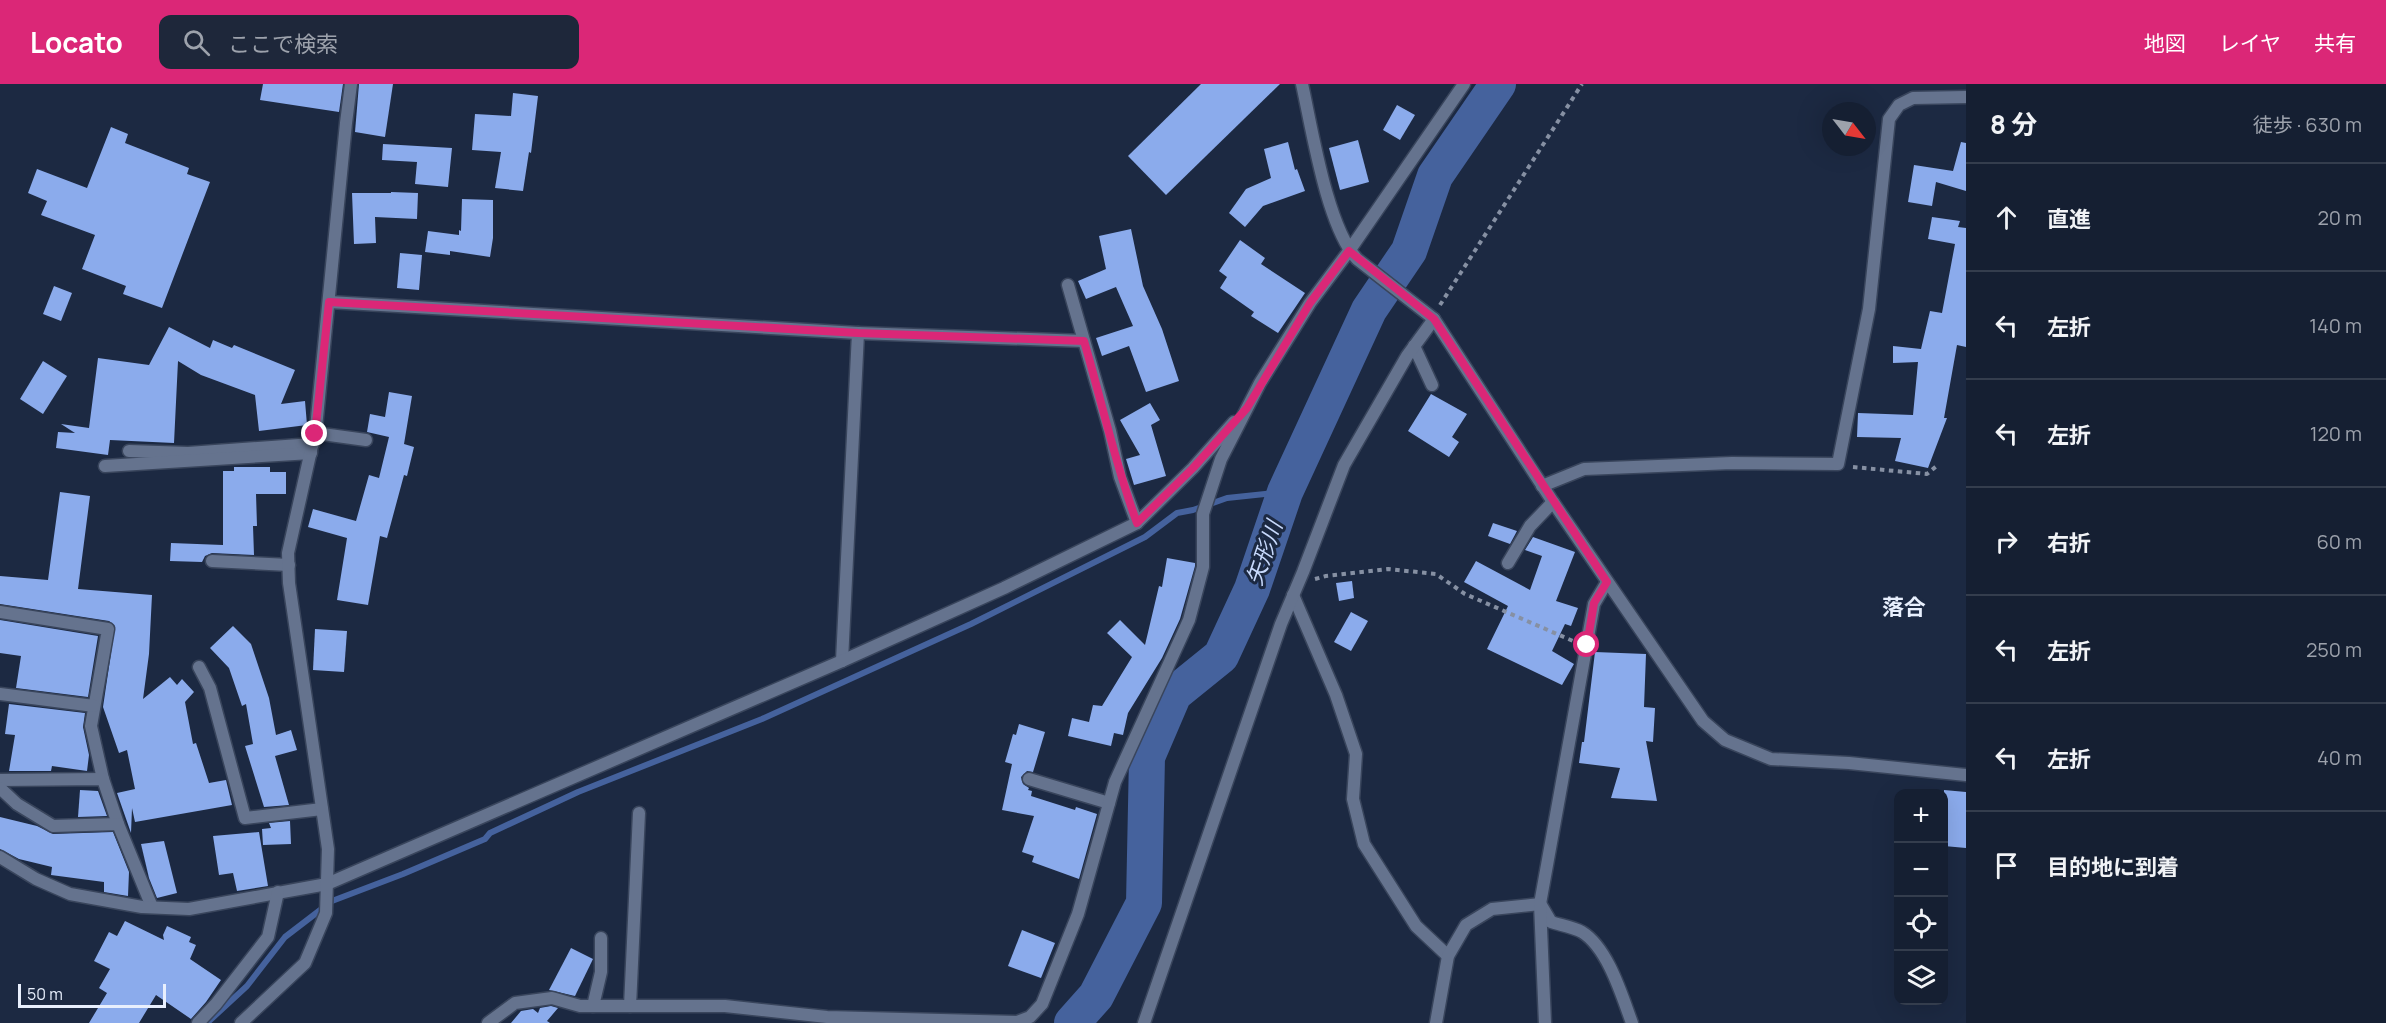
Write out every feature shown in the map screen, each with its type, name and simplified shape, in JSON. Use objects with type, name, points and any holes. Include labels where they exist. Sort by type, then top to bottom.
[{"type":"street","points":[[241,1023],[305,963],[326,913],[328,849],[289,583],[288,553],[313,443],[351,84]]},
{"type":"street","points":[[1302,84],[1329,201],[1353,255],[1434,319],[1542,486],[1703,721],[1725,740],[1771,759],[1859,763],[1966,775]]},
{"type":"street","points":[[488,1023],[515,1003],[552,998],[580,1006],[725,1006],[827,1020],[1017,1022],[1030,1017],[1042,1004],[1078,914],[1115,782],[1189,620],[1203,567],[1203,514],[1221,459],[1247,408],[1310,303],[1353,255],[1464,84]]},
{"type":"street","points":[[1542,486],[1584,469],[1732,463],[1838,464],[1869,309],[1889,119],[1899,105],[1913,98],[1966,97]]},
{"type":"street","points":[[1068,285],[1110,431],[1120,477],[1137,523]]},
{"type":"street","points":[[329,302],[858,333],[1084,341]]},
{"type":"street","points":[[1144,1023],[1281,624],[1344,465],[1414,346],[1434,319]]},
{"type":"street","points":[[842,661],[858,333]]},
{"type":"street","points":[[1414,346],[1432,385]]},
{"type":"street","points":[[0,857],[36,879],[70,894],[152,907],[189,909],[327,884],[842,661],[1004,588],[1137,523],[1193,468],[1247,408]]},
{"type":"street","points":[[129,451],[188,453],[366,440]]},
{"type":"street","points":[[105,466],[242,459],[313,443]]},
{"type":"street","points":[[1508,563],[1530,526],[1553,502]]},
{"type":"street","points":[[212,561],[289,565]]},
{"type":"street","points":[[1545,1023],[1540,904],[1594,603],[1607,582]]},
{"type":"street","points":[[1295,590],[1336,695],[1356,754],[1353,799],[1364,844],[1416,926],[1448,956]]},
{"type":"street","points":[[0,612],[108,628],[91,726],[118,824],[152,907]]},
{"type":"street","points":[[199,667],[210,688],[244,818],[322,808]]},
{"type":"street","points":[[0,694],[94,706]]},
{"type":"street","points":[[0,780],[104,778]]},
{"type":"street","points":[[1029,779],[1109,803]]},
{"type":"street","points":[[0,789],[17,804],[54,826],[118,824]]},
{"type":"street","points":[[630,1006],[639,813]]},
{"type":"street","points":[[198,1023],[216,1004],[268,937],[278,892]]},
{"type":"street","points":[[1436,1023],[1448,956],[1466,925],[1492,909],[1540,904]]},
{"type":"street","points":[[1540,904],[1551,921],[1581,931],[1592,940],[1613,972],[1632,1023]]},
{"type":"street","points":[[593,1006],[601,972],[601,938]]},
{"type":"path","points":[[1434,319],[1443,297],[1582,84]]},
{"type":"path","points":[[1838,464],[1927,474],[1939,464]]},
{"type":"path","points":[[1295,590],[1326,576],[1388,569],[1436,574],[1465,594],[1560,637],[1587,645]]},
{"type":"building","points":[[263,84],[343,84],[339,112],[260,100]]},
{"type":"building","points":[[359,84],[393,84],[385,137],[355,132]]},
{"type":"building","points":[[1201,84],[1280,84],[1166,195],[1128,156]]},
{"type":"building","points":[[513,93],[538,96],[531,153],[529,152],[523,191],[495,188],[501,152],[472,150],[475,114],[511,116]]},
{"type":"building","points":[[1397,105],[1415,115],[1400,140],[1383,130]]},
{"type":"building","points":[[111,127],[128,134],[125,143],[189,168],[187,174],[210,182],[162,308],[123,294],[126,286],[82,269],[95,235],[41,215],[47,201],[28,193],[37,169],[87,188]]},
{"type":"building","points":[[1358,140],[1369,182],[1340,190],[1329,148]]},
{"type":"building","points":[[1288,142],[1295,170],[1297,169],[1305,191],[1263,206],[1245,227],[1229,213],[1246,189],[1271,178],[1264,149]]},
{"type":"building","points":[[1961,142],[1966,143],[1966,191],[1936,182],[1932,206],[1908,202],[1914,165],[1953,171]]},
{"type":"building","points":[[383,144],[452,148],[448,187],[415,184],[417,162],[382,160]]},
{"type":"building","points":[[352,193],[418,193],[417,219],[375,217],[376,243],[354,244]]},
{"type":"building","points":[[462,199],[493,200],[493,238],[490,257],[450,251],[450,255],[425,252],[428,231],[459,235]]},
{"type":"building","points":[[1932,217],[1960,221],[1958,227],[1966,228],[1966,347],[1957,345],[1944,418],[1947,418],[1928,468],[1895,461],[1901,438],[1857,437],[1858,413],[1913,415],[1918,362],[1893,363],[1893,346],[1921,349],[1930,311],[1942,313],[1955,244],[1928,239]]},
{"type":"building","points":[[1131,229],[1143,286],[1162,329],[1179,381],[1146,392],[1129,346],[1102,356],[1096,338],[1133,326],[1116,287],[1086,299],[1078,281],[1106,269],[1099,236]]},
{"type":"building","points":[[1240,240],[1265,258],[1261,264],[1305,293],[1278,333],[1251,316],[1254,312],[1220,288],[1227,277],[1219,271]]},
{"type":"building","points":[[400,253],[422,255],[419,290],[397,288]]},
{"type":"building","points":[[54,286],[72,293],[61,321],[43,314]]},
{"type":"building","points":[[169,327],[210,348],[213,340],[232,348],[234,345],[295,370],[281,404],[305,401],[307,425],[259,431],[255,395],[201,375],[178,361],[174,443],[110,440],[108,455],[56,448],[58,432],[75,433],[61,424],[89,428],[98,358],[149,365]]},
{"type":"building","points":[[43,361],[67,376],[43,414],[20,399]]},
{"type":"building","points":[[389,392],[412,396],[404,444],[414,447],[407,476],[404,475],[387,538],[380,536],[368,605],[337,600],[347,538],[308,527],[313,509],[356,521],[369,475],[379,478],[389,437],[367,432],[370,414],[385,417]]},
{"type":"building","points":[[1431,394],[1467,414],[1452,437],[1459,442],[1449,457],[1408,431]]},
{"type":"building","points":[[1150,403],[1160,420],[1151,425],[1166,476],[1134,485],[1126,459],[1140,455],[1120,420]]},
{"type":"building","points":[[234,467],[270,467],[270,472],[286,472],[286,494],[256,494],[257,526],[253,526],[254,555],[212,553],[205,556],[202,562],[170,561],[171,543],[223,545],[223,471],[234,471]]},
{"type":"building","points":[[60,492],[90,496],[78,589],[152,595],[149,654],[143,699],[170,677],[177,685],[182,679],[194,692],[185,702],[193,744],[196,743],[209,783],[226,780],[232,805],[135,822],[132,808],[131,833],[117,793],[135,789],[127,750],[119,753],[103,707],[115,626],[109,621],[0,604],[0,576],[48,580]]},
{"type":"building","points":[[1493,523],[1517,531],[1510,544],[1488,536]]},
{"type":"building","points":[[1533,537],[1575,552],[1556,601],[1578,608],[1571,626],[1565,624],[1552,651],[1574,664],[1562,685],[1487,649],[1508,606],[1464,582],[1476,561],[1530,590],[1542,556],[1525,550]]},
{"type":"building","points":[[1167,558],[1195,563],[1195,566],[1180,619],[1162,658],[1128,713],[1123,735],[1114,733],[1111,746],[1068,736],[1072,718],[1089,722],[1093,705],[1102,706],[1132,657],[1107,633],[1120,620],[1145,645],[1159,586],[1162,587]]},
{"type":"building","points":[[1352,581],[1354,598],[1339,601],[1336,583]]},
{"type":"building","points":[[1351,612],[1368,621],[1351,651],[1334,642]]},
{"type":"building","points":[[0,620],[98,636],[88,697],[16,688],[21,656],[0,653]]},
{"type":"building","points":[[233,626],[251,644],[269,698],[276,735],[291,730],[297,750],[275,756],[289,805],[264,807],[245,746],[253,744],[246,704],[242,706],[229,668],[210,648]]},
{"type":"building","points":[[315,629],[347,631],[344,672],[313,670]]},
{"type":"building","points":[[1595,652],[1646,654],[1644,707],[1655,708],[1653,742],[1646,741],[1657,801],[1611,798],[1620,768],[1579,763],[1582,742],[1584,742]]},
{"type":"building","points":[[9,704],[85,713],[83,727],[89,755],[87,771],[52,766],[51,771],[9,771],[15,735],[5,734]]},
{"type":"building","points":[[1019,724],[1045,732],[1033,772],[1027,771],[1021,777],[1023,784],[1032,791],[1031,796],[1075,810],[1076,807],[1097,814],[1079,879],[1032,862],[1034,856],[1022,852],[1034,816],[1002,810],[1012,764],[1005,762],[1013,734],[1016,735]]},
{"type":"building","points":[[80,790],[98,791],[107,816],[78,817]]},
{"type":"building","points":[[1948,790],[1966,792],[1966,848],[1948,846]]},
{"type":"building","points":[[0,817],[37,826],[53,834],[113,832],[129,872],[128,896],[104,892],[104,882],[51,875],[52,867],[19,859],[0,849]]},
{"type":"building","points":[[290,821],[291,844],[263,845],[262,829],[271,828],[269,823]]},
{"type":"building","points":[[259,832],[268,886],[237,891],[233,873],[219,875],[213,836]]},
{"type":"building","points":[[164,841],[177,893],[157,898],[149,878],[141,844]]},
{"type":"building","points":[[125,921],[164,940],[163,935],[167,926],[191,937],[189,942],[196,945],[190,959],[221,980],[191,1019],[156,995],[139,1023],[89,1023],[107,993],[99,988],[110,969],[94,961],[109,932],[117,936]]},
{"type":"building","points":[[1022,930],[1055,943],[1041,978],[1008,966]]},
{"type":"building","points":[[571,948],[593,959],[575,996],[549,990]]},
{"type":"building","points":[[551,1006],[558,1008],[547,1021],[550,1023],[511,1023],[521,1011],[533,1009],[538,1013],[540,1008]]},
{"type":"waterway","name":"矢形川","points":[[1072,1023],[1096,996],[1144,903],[1147,757],[1174,694],[1221,656],[1252,589],[1285,492],[1369,310],[1409,251],[1435,176],[1498,84]]},
{"type":"waterway","points":[[207,1023],[247,986],[285,937],[332,901],[485,839],[490,833],[578,792],[762,719],[971,624],[1145,537],[1177,513],[1227,498],[1285,492]]},
{"type":"district","name":"落合","points":[[1904,607]]},
{"type":"route","points":[[315,434],[329,302],[858,333],[1084,341],[1110,431],[1120,477],[1137,523],[1193,468],[1247,408],[1310,303],[1349,251],[1434,319],[1607,582],[1594,603],[1587,645]]}]
